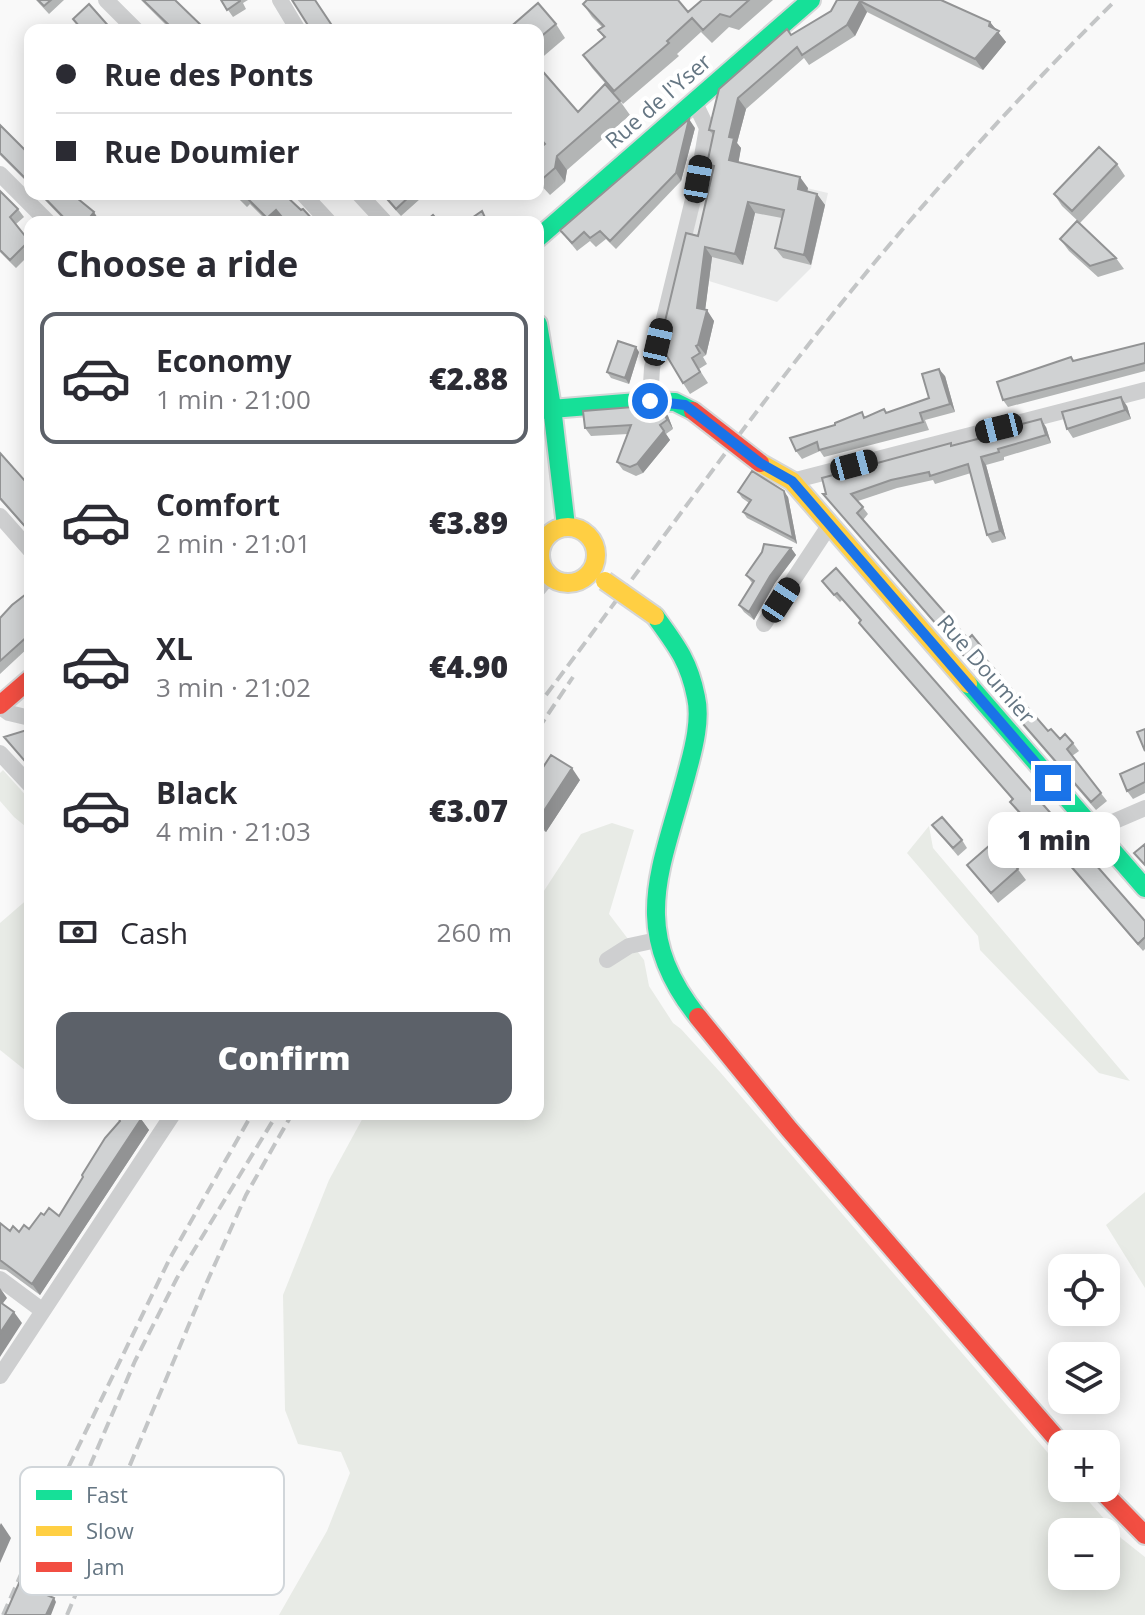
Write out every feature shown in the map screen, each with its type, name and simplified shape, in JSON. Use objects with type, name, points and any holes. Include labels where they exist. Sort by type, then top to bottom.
[{"type":"street","points":[[106,0],[130,24]]},
{"type":"street","points":[[280,0],[294,24]]},
{"type":"street","name":"Rue de l'Yser","points":[[544,233],[811,0]]},
{"type":"street","points":[[650,401],[652,368],[698,179],[707,128],[694,101]]},
{"type":"street","points":[[0,174],[24,198]]},
{"type":"street","points":[[26,200],[42,216]]},
{"type":"street","points":[[309,200],[323,216]]},
{"type":"street","points":[[365,200],[379,216]]},
{"type":"street","points":[[566,526],[545,409],[675,402],[693,411],[760,463],[792,481],[1145,390]]},
{"type":"street","name":"Rue Doumier","points":[[792,481],[1145,888]]},
{"type":"street","points":[[0,516],[24,543]]},
{"type":"street","points":[[544,540],[551,532],[566,526],[582,530],[591,537],[596,548],[598,576]]},
{"type":"street","points":[[764,624],[829,526]]},
{"type":"street","points":[[544,582],[572,583],[598,576],[655,616],[674,636],[695,679],[699,711],[695,749],[657,879],[655,896],[657,940],[667,969],[690,1007],[769,1105],[1049,1430]]},
{"type":"street","points":[[2,711],[24,686]]},
{"type":"street","points":[[2,711],[24,698]]},
{"type":"street","points":[[2,711],[24,716]]},
{"type":"street","points":[[0,753],[24,779]]},
{"type":"street","points":[[1094,830],[1145,808]]},
{"type":"street","points":[[607,960],[629,946],[657,940]]},
{"type":"street","points":[[0,1376],[169,1120]]},
{"type":"street","points":[[0,1279],[43,1311]]},
{"type":"street","points":[[1111,1502],[1145,1535]]},
{"type":"shaded area","points":[[709,165],[828,193],[811,268],[777,302],[683,273]]},
{"type":"shaded area","points":[[3,770],[24,793],[24,825],[0,801],[0,773]]},
{"type":"shaded area","points":[[612,823],[634,830],[609,914],[644,960],[649,986],[673,1023],[720,1072],[1048,1453],[1048,1502],[1089,1502],[1103,1518],[1048,1518],[1048,1590],[1120,1590],[1120,1537],[1145,1557],[1145,1615],[279,1615],[327,1531],[350,1473],[341,1452],[298,1444],[285,1410],[283,1295],[329,1180],[362,1120],[544,1120],[544,891],[581,834]]},
{"type":"shaded area","points":[[929,826],[933,848],[1130,1081],[1099,1073],[980,950],[978,936],[907,853]]},
{"type":"shaded area","points":[[24,902],[24,1069],[0,1050],[0,923]]},
{"type":"shaded area","points":[[1145,1192],[1145,1288],[1106,1225]]},
{"type":"building","points":[[143,0],[175,0],[200,24],[168,24]]},
{"type":"building","points":[[221,0],[240,0],[240,1],[227,10]]},
{"type":"building","points":[[292,0],[315,0],[331,24],[307,24]]},
{"type":"building","points":[[587,0],[678,0],[688,12],[702,0],[749,0],[730,17],[720,14],[703,30],[692,18],[667,41],[669,43],[614,91],[583,55],[605,37],[598,30],[604,26],[583,4]]},
{"type":"building","points":[[837,0],[941,0],[990,22],[989,26],[999,31],[975,59],[860,1],[847,25],[802,55],[797,47],[738,98],[729,137],[734,138],[729,160],[800,177],[798,189],[817,194],[804,255],[775,248],[784,210],[748,202],[735,254],[705,247],[697,308],[707,310],[696,346],[700,353],[692,358],[700,372],[683,383],[665,353],[662,334],[686,233],[698,236],[714,166],[707,164],[714,131],[709,130],[719,89],[787,29],[791,35],[831,11]]},
{"type":"building","points":[[538,3],[556,24],[544,34],[544,24],[514,24]]},
{"type":"building","points":[[89,4],[107,24],[77,24],[73,19]]},
{"type":"building","points":[[544,73],[578,112],[605,84],[620,101],[557,156],[555,168],[544,178]]},
{"type":"building","points":[[689,119],[676,173],[610,241],[600,231],[590,238],[584,232],[572,243],[560,230]]},
{"type":"building","points":[[0,125],[24,149],[24,177],[0,153]]},
{"type":"building","points":[[1099,147],[1117,164],[1072,211],[1054,194]]},
{"type":"building","points":[[0,191],[18,209],[10,217],[24,235],[24,246],[10,260],[0,250]]},
{"type":"building","points":[[47,200],[79,200],[94,212],[91,216],[62,216]]},
{"type":"building","points":[[249,200],[290,200],[309,216],[281,216],[276,210],[265,216]]},
{"type":"building","points":[[388,200],[406,200],[396,209]]},
{"type":"building","points":[[1077,221],[1116,258],[1090,266],[1060,239]]},
{"type":"building","points":[[618,341],[636,347],[625,378],[607,372]]},
{"type":"building","points":[[1145,343],[1145,363],[1003,400],[997,382],[1071,357],[1073,361]]},
{"type":"building","points":[[939,369],[950,404],[920,413],[923,422],[819,450],[817,442],[796,451],[790,438],[835,425],[862,412],[864,418],[884,409],[886,413],[929,398],[922,374]]},
{"type":"building","points":[[1121,397],[1125,410],[1067,429],[1062,412]]},
{"type":"building","points":[[633,407],[635,411],[662,407],[667,420],[660,425],[664,431],[637,464],[630,467],[617,462],[631,425],[585,428],[583,411]]},
{"type":"building","points":[[1041,419],[1046,435],[981,457],[1000,531],[987,535],[968,464],[930,476],[929,472],[891,480],[851,494],[863,507],[857,513],[968,639],[972,635],[981,646],[977,649],[1048,731],[1051,729],[1060,739],[1065,734],[1073,743],[1067,749],[1101,793],[1091,802],[823,494],[826,494],[822,478],[951,443],[951,446],[985,437],[984,434]]},
{"type":"building","points":[[0,453],[24,480],[24,525],[0,498]]},
{"type":"building","points":[[752,471],[784,491],[793,538],[743,512],[751,500],[738,492]]},
{"type":"building","points":[[764,544],[791,548],[749,612],[739,605],[754,581],[746,575]]},
{"type":"building","points":[[836,568],[1145,921],[1145,937],[1138,944],[1052,844],[1010,802],[1013,799],[859,623],[861,620],[822,581]]},
{"type":"building","points":[[24,596],[24,639],[0,661],[0,618]]},
{"type":"building","points":[[1145,729],[1145,751],[1137,732]]},
{"type":"building","points":[[24,731],[24,760],[4,737]]},
{"type":"building","points":[[551,755],[572,768],[544,811],[544,766]]},
{"type":"building","points":[[1145,763],[1145,782],[1127,791],[1120,774]]},
{"type":"building","points":[[942,817],[962,840],[953,848],[932,825]]},
{"type":"building","points":[[1005,832],[1020,849],[1009,859],[1018,869],[991,893],[967,865]]},
{"type":"building","points":[[1145,844],[1145,865],[1134,853]]},
{"type":"building","points":[[140,1120],[32,1284],[0,1260],[0,1223],[10,1231],[13,1226],[19,1232],[24,1225],[29,1229],[49,1208],[59,1216],[105,1138],[120,1121]]},
{"type":"building","points":[[0,1302],[14,1312],[0,1333]]},
{"type":"building","points":[[19,1583],[20,1595],[54,1598],[46,1615],[5,1615]]},
{"type":"railway","points":[[546,695],[749,422],[875,262],[992,128],[1116,0]]},
{"type":"railway","points":[[544,720],[573,677]]},
{"type":"railway","points":[[69,1467],[170,1258],[249,1120]]},
{"type":"railway","points":[[90,1467],[135,1361],[177,1278],[273,1120]]},
{"type":"railway","points":[[129,1467],[246,1195],[289,1120]]},
{"type":"railway","points":[[3,1615],[20,1577]]},
{"type":"railway","points":[[26,1615],[35,1595]]},
{"type":"railway","points":[[67,1615],[75,1595]]},
{"type":"traffic: fast","points":[[544,233],[811,0]]},
{"type":"traffic: fast","points":[[544,360],[566,526]]},
{"type":"traffic: fast","points":[[544,410],[650,401],[675,402],[693,411]]},
{"type":"traffic: fast","points":[[655,616],[685,663],[697,706],[692,752],[661,867],[657,925],[663,954],[676,985],[698,1017]]},
{"type":"traffic: fast","points":[[968,684],[1145,888]]},
{"type":"traffic: slow","points":[[760,463],[792,481],[968,684]]},
{"type":"traffic: slow","points":[[544,541],[557,529],[579,529],[594,544],[596,555]]},
{"type":"traffic: slow","points":[[544,569],[557,581],[579,581],[594,566],[596,555]]},
{"type":"traffic: slow","points":[[605,581],[655,616]]},
{"type":"traffic: jam","points":[[693,411],[760,463]]},
{"type":"traffic: jam","points":[[0,705],[24,684]]},
{"type":"traffic: jam","points":[[698,1017],[789,1129],[1049,1430]]},
{"type":"traffic: jam","points":[[1113,1502],[1145,1535]]},
{"type":"route","points":[[650,401],[685,405],[760,463],[792,481],[811,507],[1053,783]]}]
